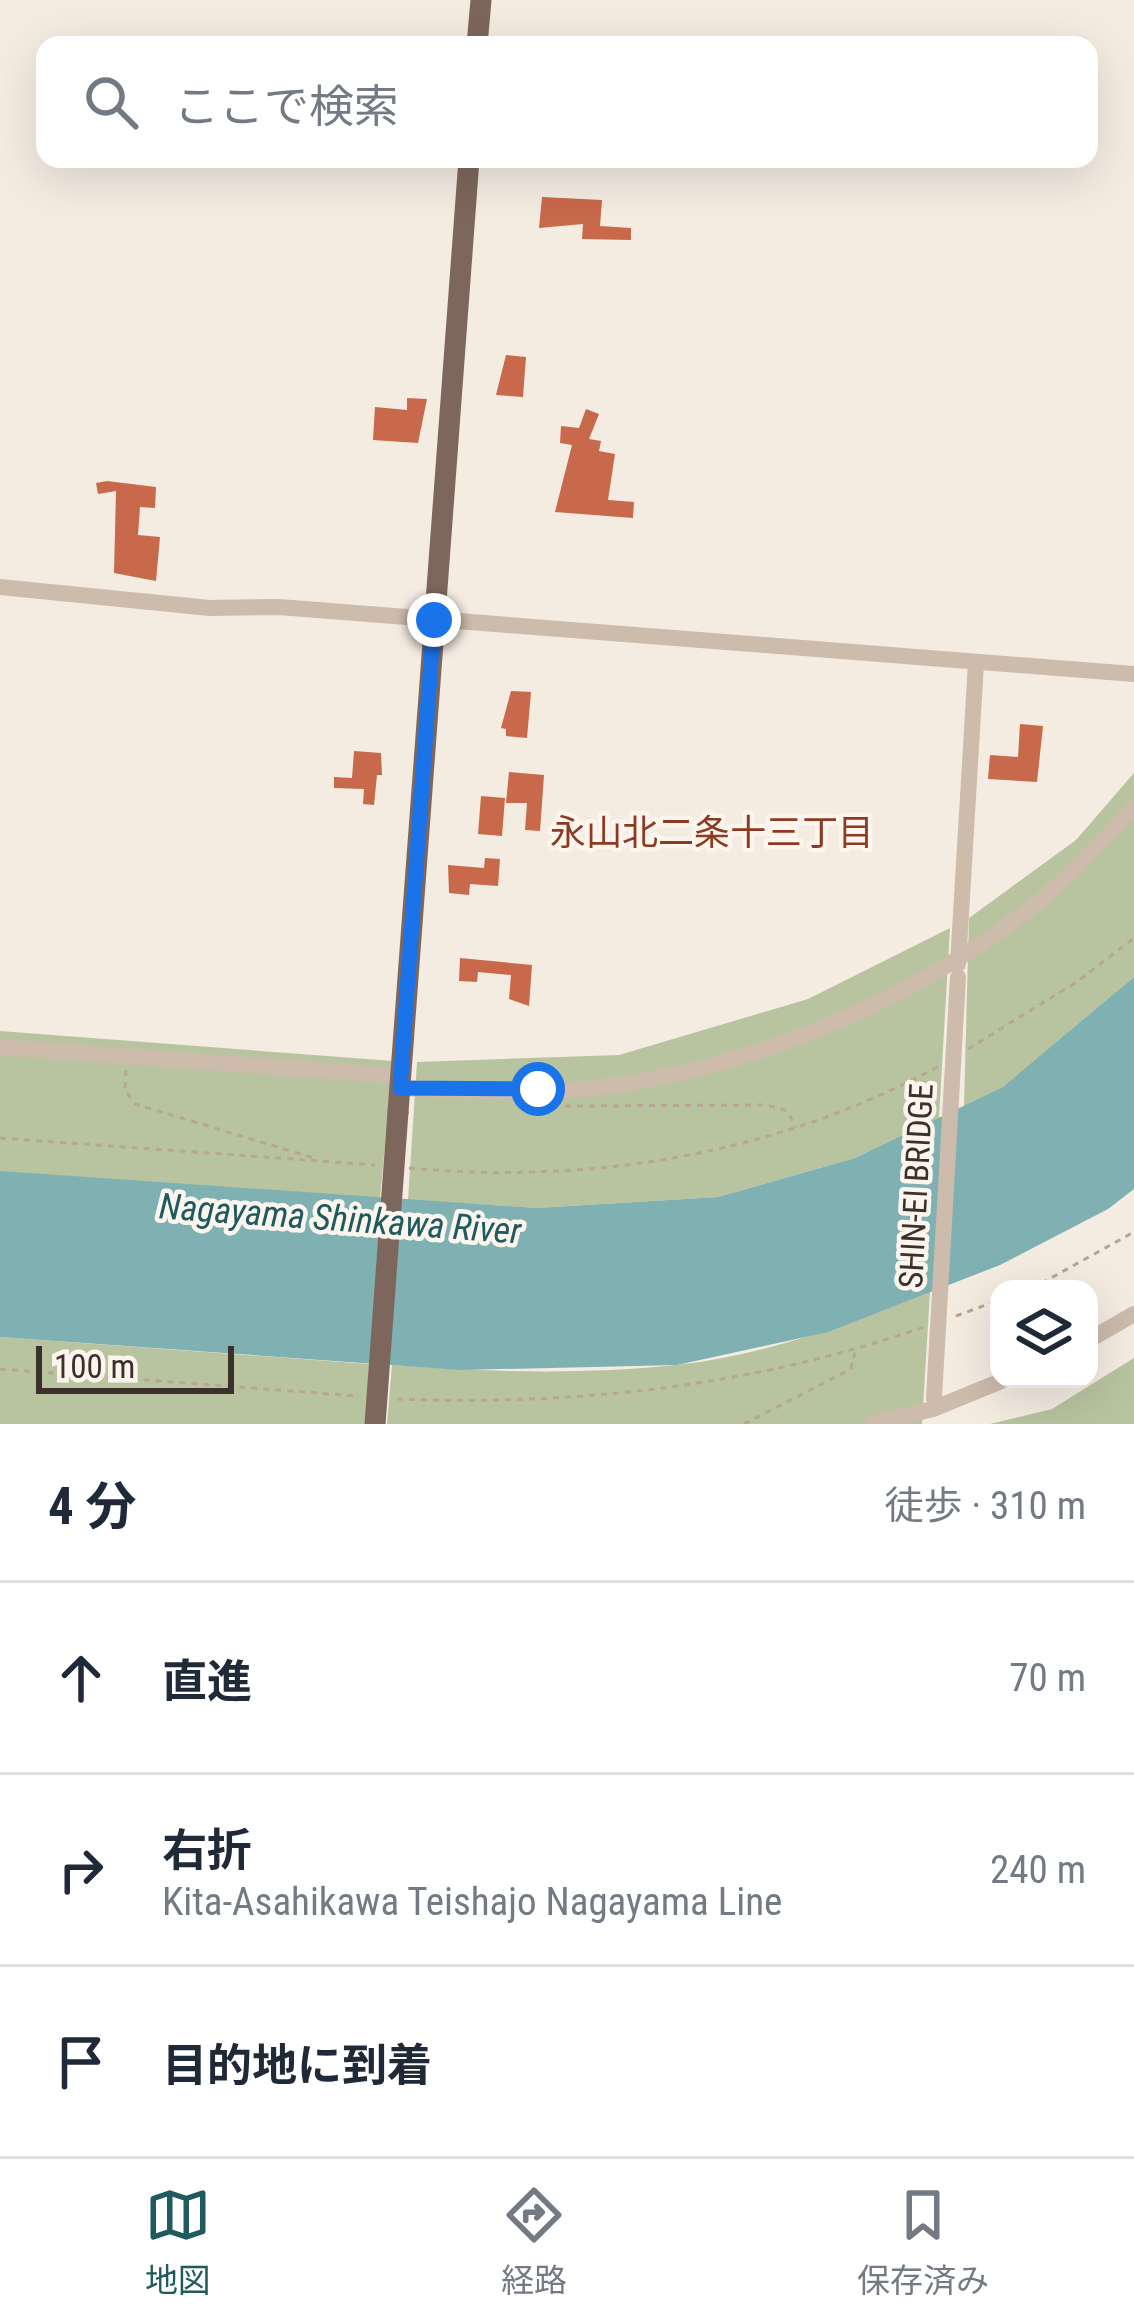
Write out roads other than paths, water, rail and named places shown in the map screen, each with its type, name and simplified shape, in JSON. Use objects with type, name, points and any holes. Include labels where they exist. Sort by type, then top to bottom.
[{"type":"main road","points":[[478,36],[481,0]]},
{"type":"main road","points":[[375,1424],[468,168]]},
{"type":"street","points":[[0,587],[210,608],[279,607],[1134,674]]},
{"type":"street","name":"SHIN-EI BRIDGE","points":[[933,1410],[976,663]]},
{"type":"street","points":[[0,1048],[538,1089],[591,1088],[704,1067],[822,1028],[958,968],[1041,901],[1134,808]]},
{"type":"street","points":[[1098,1335],[1134,1314]]},
{"type":"street","points":[[872,1424],[933,1410],[990,1386]]},
{"type":"water","name":"Nagayama Shinkawa River","points":[[1134,977],[1134,1189],[1108,1209],[1000,1265],[828,1332],[677,1365],[460,1370],[0,1337],[0,1171],[537,1208],[718,1197],[855,1158],[1003,1087]]},
{"type":"district","name":"永山北二条十三丁目","points":[[712,833]]}]
